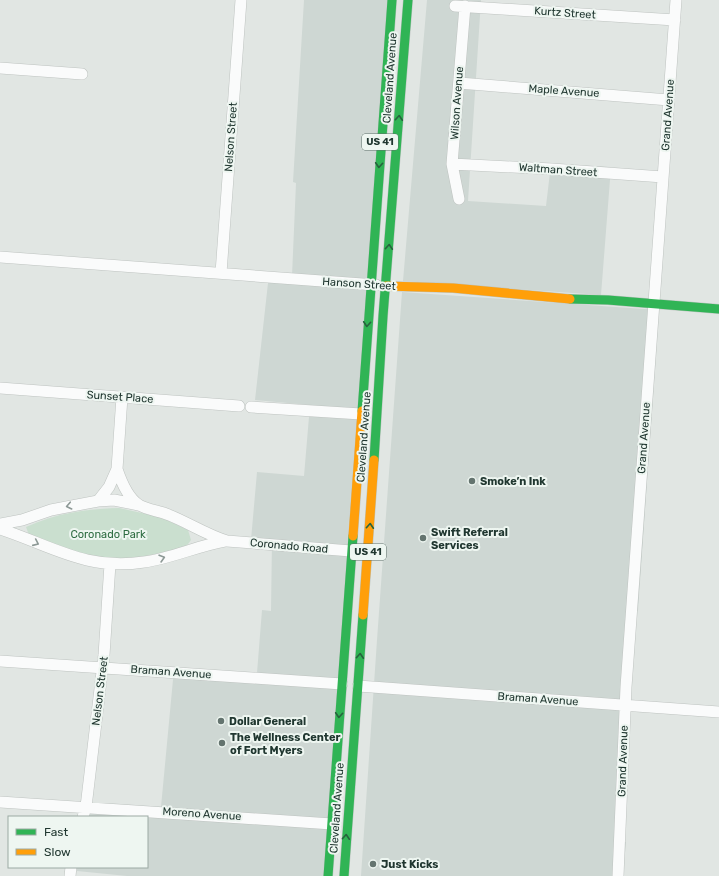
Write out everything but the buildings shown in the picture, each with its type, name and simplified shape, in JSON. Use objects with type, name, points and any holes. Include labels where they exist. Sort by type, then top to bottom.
[{"type":"main road","name":"Cleveland Avenue","points":[[328,876],[392,0]]},
{"type":"main road","name":"Cleveland Avenue","points":[[344,876],[408,0]]},
{"type":"main road","name":"Hanson Street","points":[[386,286],[453,288],[575,299],[719,309]]},
{"type":"main road","points":[[344,648],[351,671],[358,686]]},
{"type":"main road","points":[[342,684],[350,698],[355,722]]},
{"type":"street","name":"Nelson Street","points":[[221,273],[241,0]]},
{"type":"street","name":"Grand Avenue","points":[[618,876],[625,706],[676,0]]},
{"type":"street","name":"Kurtz Street","points":[[460,6],[675,20]]},
{"type":"street","name":"Wilson Avenue","points":[[459,199],[452,164],[459,83],[460,6]]},
{"type":"street","points":[[0,68],[82,74]]},
{"type":"street","name":"Maple Avenue","points":[[459,83],[669,100]]},
{"type":"street","name":"Waltman Street","points":[[452,164],[663,177]]},
{"type":"street","name":"Hanson Street","points":[[0,257],[386,286]]},
{"type":"street","name":"Sunset Place","points":[[0,388],[239,406]]},
{"type":"street","points":[[98,501],[109,487],[117,469],[122,397]]},
{"type":"street","points":[[251,406],[361,414]]},
{"type":"street","name":"Coronado Road","points":[[117,469],[120,479],[132,498],[140,505]]},
{"type":"street","name":"Coronado Road","points":[[0,524],[22,520],[51,510],[98,501],[114,500],[140,505],[166,514],[216,538],[227,541],[352,551]]},
{"type":"street","name":"Coronado Road","points":[[0,528],[65,554],[86,560],[124,565],[157,560],[211,544],[227,541]]},
{"type":"street","points":[[195,549],[196,528]]},
{"type":"street","name":"Nelson Street","points":[[84,812],[103,668],[110,564]]},
{"type":"street","name":"Braman Avenue","points":[[0,661],[342,684]]},
{"type":"street","name":"Braman Avenue","points":[[358,686],[719,712]]},
{"type":"street","name":"Moreno Avenue","points":[[0,802],[84,812],[332,824]]},
{"type":"shaded area","points":[[304,0],[387,0],[323,876],[127,876],[77,871],[77,868],[148,868],[148,816],[80,816],[80,802],[161,807],[174,669],[257,673],[262,610],[271,611],[272,540],[251,540],[257,472],[304,476],[310,405],[255,400],[269,274],[292,276],[296,183],[293,182]]},
{"type":"shaded area","points":[[427,0],[481,0],[468,201],[546,206],[551,164],[611,167],[601,295],[403,281]]},
{"type":"shaded area","points":[[402,292],[659,310],[638,611],[632,610],[618,842],[626,842],[623,876],[361,876]]},
{"type":"green space","name":"Coronado Park","points":[[119,508],[160,517],[188,530],[191,540],[185,548],[131,559],[112,560],[65,550],[29,535],[26,527],[60,515],[94,509]]},
{"type":"traffic: fast","points":[[362,411],[392,0]]},
{"type":"traffic: fast","points":[[374,460],[383,316],[408,0]]},
{"type":"traffic: fast","points":[[570,299],[608,300],[719,309]]},
{"type":"traffic: fast","points":[[328,876],[353,536]]},
{"type":"traffic: fast","points":[[344,876],[363,615]]},
{"type":"traffic: slow","points":[[386,286],[453,288],[570,299]]},
{"type":"traffic: slow","points":[[353,536],[362,411]]},
{"type":"traffic: slow","points":[[363,615],[374,460]]},
{"type":"place","name":"Smoke’n Ink","points":[[472,481]]},
{"type":"place","name":"Swift Referral Services","points":[[423,538]]},
{"type":"place","name":"Dollar General","points":[[221,721]]},
{"type":"place","name":"The Wellness Center of Fort Myers","points":[[222,743]]},
{"type":"place","name":"Just Kicks","points":[[373,864]]}]
